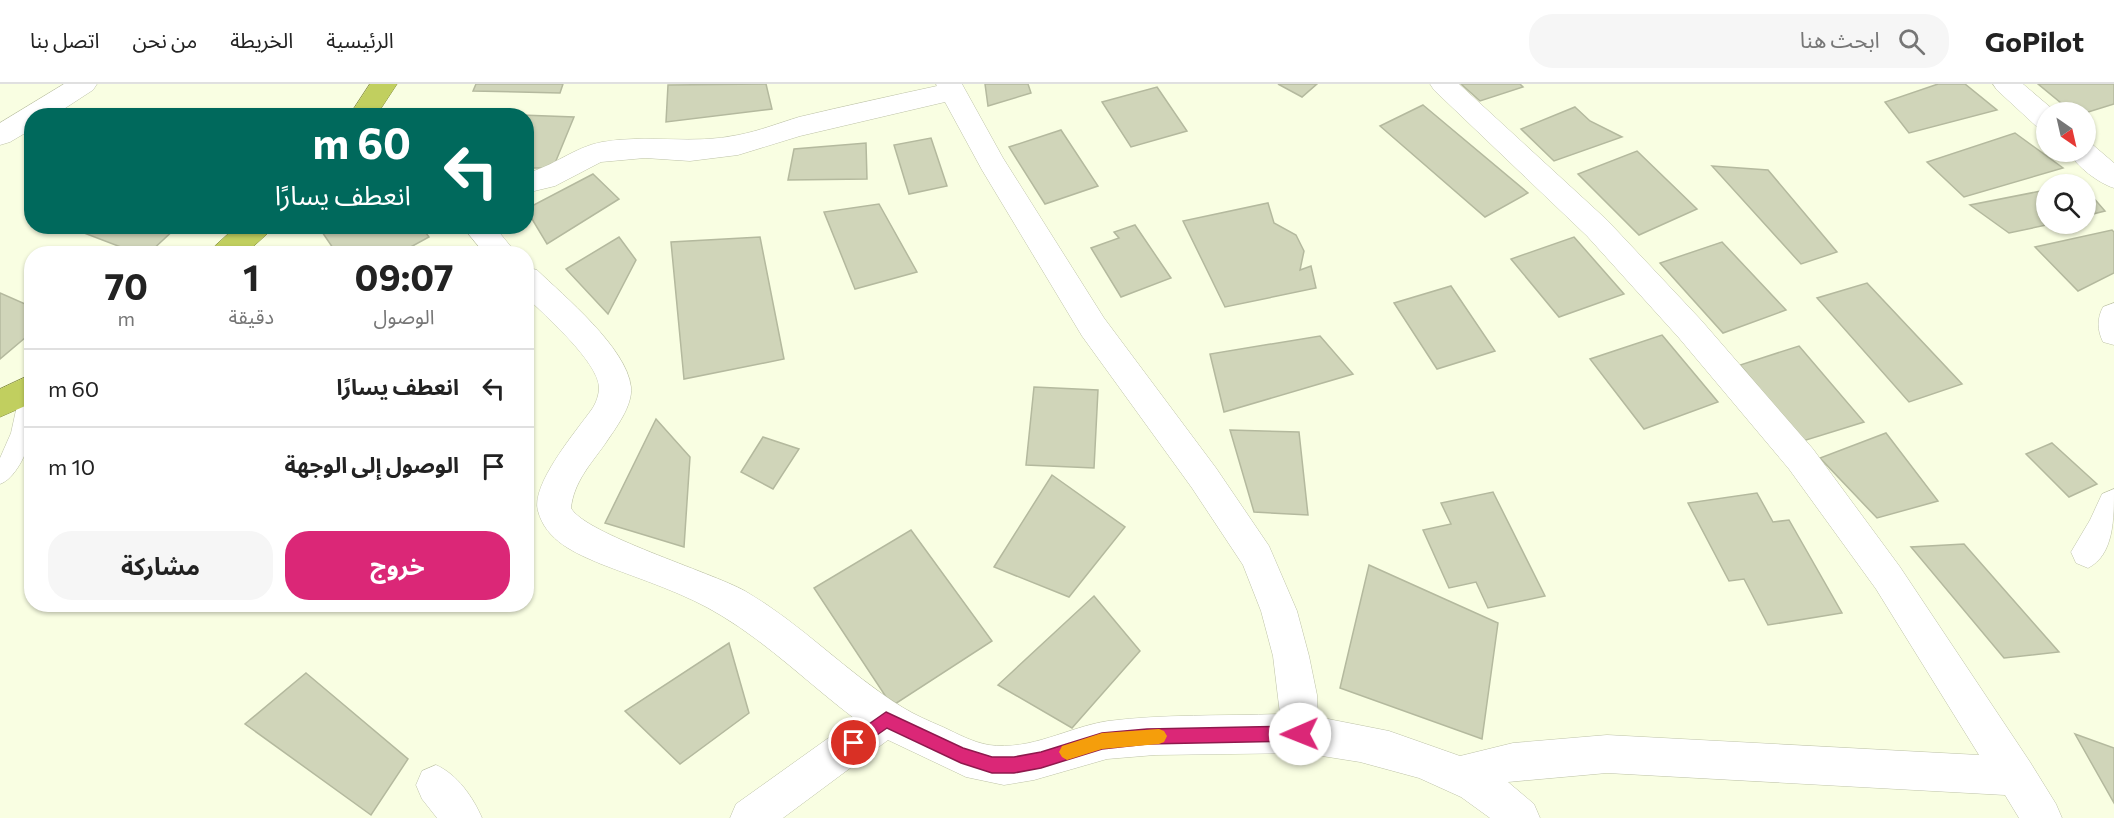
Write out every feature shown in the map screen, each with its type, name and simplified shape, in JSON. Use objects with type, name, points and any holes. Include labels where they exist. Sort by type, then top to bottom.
[{"type":"highway","points":[[368,108],[384,84]]},
{"type":"highway","points":[[234,246],[248,234]]},
{"type":"highway","points":[[0,404],[24,391]]},
{"type":"street","points":[[45,108],[84,84]]},
{"type":"street","points":[[1443,84],[1598,228],[1690,329],[1801,459],[1888,578],[2042,818]]},
{"type":"street","points":[[2006,84],[2036,110]]},
{"type":"street","points":[[534,181],[545,179],[584,157],[602,152],[645,148],[690,152],[738,145],[951,87],[992,163],[1093,327],[1204,478],[1257,557],[1279,610],[1291,656],[1298,695],[1300,734]]},
{"type":"street","points":[[0,135],[24,121]]},
{"type":"street","points":[[2095,162],[2114,178]]},
{"type":"street","points":[[484,234],[495,246]]},
{"type":"street","points":[[534,292],[576,327],[609,371],[615,388],[614,404],[609,414],[587,441],[560,485],[554,507],[561,523],[600,547],[686,580],[732,603],[763,623],[886,719],[961,756],[992,765],[1014,765],[1041,760],[1102,741],[1147,737],[1300,734],[1381,748],[1457,776],[1497,798],[1520,818]]},
{"type":"street","points":[[2114,315],[2114,333]]},
{"type":"street","points":[[2088,552],[2104,529],[2114,504]]},
{"type":"street","points":[[750,818],[886,719]]},
{"type":"street","points":[[1457,776],[1513,762],[1607,754],[2016,776]]},
{"type":"street","points":[[436,785],[462,818]]},
{"type":"lane","points":[[0,475],[12,460],[21,441],[24,425]]},
{"type":"building","points":[[476,84],[563,84],[560,93],[473,91]]},
{"type":"building","points":[[766,84],[772,109],[666,122],[668,85]]},
{"type":"building","points":[[985,84],[1028,84],[1031,93],[988,106]]},
{"type":"building","points":[[1278,84],[1317,84],[1302,97]]},
{"type":"building","points":[[1461,84],[1520,84],[1523,87],[1480,101]]},
{"type":"building","points":[[1938,84],[1965,84],[1997,110],[1909,133],[1885,102]]},
{"type":"building","points":[[2038,84],[2114,84],[2114,104],[2096,110],[2096,102],[2060,102]]},
{"type":"building","points":[[1157,87],[1187,131],[1131,147],[1102,102]]},
{"type":"building","points":[[1423,105],[1528,193],[1485,217],[1380,126]]},
{"type":"building","points":[[1575,107],[1590,121],[1622,137],[1554,161],[1521,129]]},
{"type":"building","points":[[534,116],[574,117],[553,168],[534,168]]},
{"type":"building","points":[[1061,130],[1098,186],[1045,204],[1009,147]]},
{"type":"building","points":[[2015,133],[2036,148],[2036,162],[2055,162],[2063,168],[2036,174],[2036,176],[1964,197],[1927,162]]},
{"type":"building","points":[[931,138],[947,186],[909,194],[894,145]]},
{"type":"building","points":[[866,143],[867,179],[788,180],[794,149]]},
{"type":"building","points":[[1637,151],[1697,209],[1639,235],[1578,174]]},
{"type":"building","points":[[1712,166],[1768,170],[1837,252],[1801,264]]},
{"type":"building","points":[[593,174],[619,199],[547,244],[534,222],[534,205]]},
{"type":"building","points":[[2036,192],[2036,227],[2009,233],[1970,205]]},
{"type":"building","points":[[2096,201],[2105,211],[2096,213]]},
{"type":"building","points":[[1268,203],[1274,223],[1296,235],[1304,251],[1300,270],[1311,266],[1316,288],[1225,307],[1183,221]]},
{"type":"building","points":[[879,204],[917,272],[855,289],[824,212]]},
{"type":"building","points":[[1135,225],[1171,278],[1121,297],[1091,248],[1119,238],[1114,232]]},
{"type":"building","points":[[2112,230],[2114,232],[2114,273],[2078,291],[2035,247],[2096,234]]},
{"type":"building","points":[[87,234],[169,234],[157,246],[118,246]]},
{"type":"building","points":[[323,234],[427,234],[429,237],[413,246],[332,246]]},
{"type":"building","points":[[619,237],[636,260],[608,314],[566,269]]},
{"type":"building","points":[[760,237],[784,359],[684,379],[671,242]]},
{"type":"building","points":[[1574,237],[1624,294],[1559,317],[1511,259]]},
{"type":"building","points":[[1722,242],[1786,310],[1723,333],[1660,263]]},
{"type":"building","points":[[1867,283],[1962,384],[1909,402],[1817,298]]},
{"type":"building","points":[[1451,286],[1495,351],[1437,369],[1394,303]]},
{"type":"building","points":[[0,293],[24,304],[24,339],[0,359]]},
{"type":"building","points":[[1662,335],[1718,402],[1644,429],[1590,359]]},
{"type":"building","points":[[1320,336],[1353,374],[1224,412],[1210,354]]},
{"type":"building","points":[[1799,346],[1864,422],[1803,441],[1740,365]]},
{"type":"building","points":[[1034,387],[1098,390],[1094,468],[1026,465]]},
{"type":"building","points":[[656,419],[690,457],[684,547],[605,523]]},
{"type":"building","points":[[1230,430],[1299,432],[1308,515],[1254,512]]},
{"type":"building","points":[[1886,433],[1938,501],[1877,518],[1820,458]]},
{"type":"building","points":[[763,437],[799,449],[773,489],[741,472]]},
{"type":"building","points":[[2052,443],[2097,484],[2069,497],[2026,454]]},
{"type":"building","points":[[1052,475],[1125,527],[1069,597],[994,567]]},
{"type":"building","points":[[1493,492],[1545,596],[1488,608],[1476,582],[1449,588],[1423,530],[1451,524],[1441,503]]},
{"type":"building","points":[[1757,493],[1773,522],[1789,520],[1842,613],[1768,625],[1744,579],[1729,581],[1688,503]]},
{"type":"building","points":[[911,530],[992,641],[892,706],[814,588]]},
{"type":"building","points":[[1964,544],[2059,652],[2004,658],[1911,547]]},
{"type":"building","points":[[1369,565],[1498,623],[1482,739],[1340,688]]},
{"type":"building","points":[[1094,596],[1140,651],[1072,728],[998,685]]},
{"type":"building","points":[[729,643],[749,713],[680,764],[625,711]]},
{"type":"building","points":[[306,673],[408,759],[371,815],[245,724]]},
{"type":"building","points":[[2075,734],[2114,748],[2114,803]]},
{"type":"slow traffic","points":[[1067,752],[1102,741],[1159,736]]},
{"type":"route","points":[[854,743],[886,719],[961,756],[992,765],[1014,765],[1041,760],[1102,741],[1147,737],[1300,734]]}]
